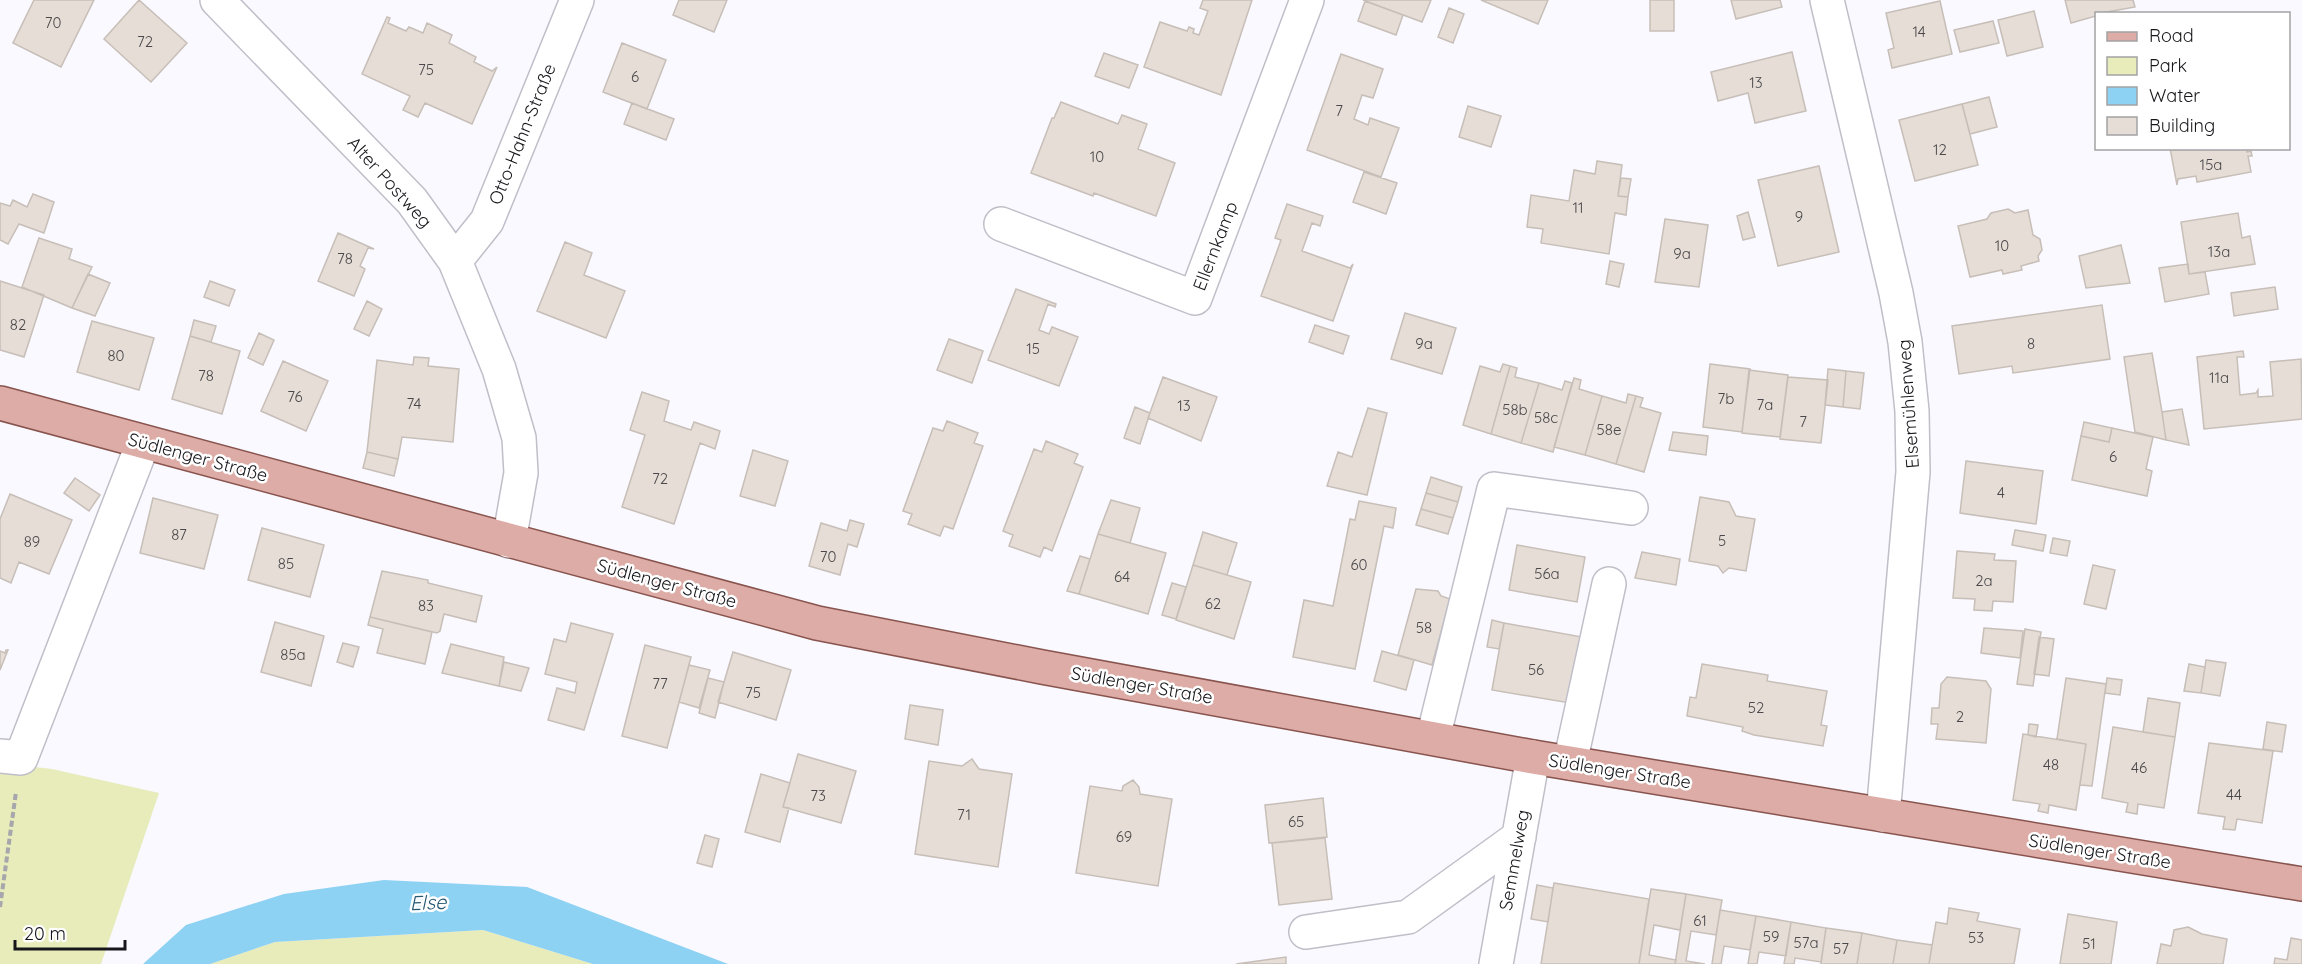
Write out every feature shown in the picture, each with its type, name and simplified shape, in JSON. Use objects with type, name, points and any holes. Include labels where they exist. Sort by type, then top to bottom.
[{"type":"main road","name":"Südlenger Straße","points":[[0,403],[817,623],[1042,667],[1533,757],[2302,884]]},
{"type":"street","name":"Alter Postweg","points":[[217,0],[412,201],[456,261],[499,369],[519,438],[521,473],[509,541]]},
{"type":"street","name":"Otto-Hahn-Straße","points":[[456,261],[487,221],[577,0]]},
{"type":"street","name":"Ellernkamp","points":[[1001,224],[1195,298],[1307,0]]},
{"type":"street","name":"Elsemühlenweg","points":[[1827,0],[1896,293],[1905,342],[1912,411],[1913,472],[1883,815]]},
{"type":"street","points":[[10,757],[143,443]]},
{"type":"street","points":[[1433,738],[1494,489],[1631,508]]},
{"type":"street","points":[[1570,763],[1609,584]]},
{"type":"street","name":"Semmelweg","points":[[1496,964],[1533,757]]},
{"type":"street","points":[[1306,932],[1408,917],[1519,837]]},
{"type":"path","points":[[0,907],[10,757]]},
{"type":"green space","points":[[0,763],[52,769],[159,793],[101,964],[0,964]]},
{"type":"green space","points":[[483,930],[593,964],[210,964],[275,942]]},
{"type":"water","name":"Else","points":[[384,880],[527,887],[728,964],[593,964],[483,930],[275,942],[210,964],[143,964],[186,925],[284,894]]},
{"type":"building","points":[[34,0],[94,0],[61,67],[13,43]]},
{"type":"building","points":[[139,0],[187,43],[151,82],[104,39]]},
{"type":"building","points":[[679,0],[727,0],[714,32],[673,15]]},
{"type":"building","points":[[1203,0],[1252,0],[1221,95],[1144,67],[1160,22],[1187,31],[1189,27],[1194,29],[1193,33],[1199,35],[1208,11],[1200,8]]},
{"type":"building","points":[[1363,0],[1431,0],[1422,22]]},
{"type":"building","points":[[1481,0],[1548,0],[1538,24]]},
{"type":"building","points":[[1650,0],[1674,0],[1674,31],[1650,31]]},
{"type":"building","points":[[1731,0],[1780,0],[1782,7],[1736,19]]},
{"type":"building","points":[[2065,0],[2133,0],[2135,7],[2095,12],[2095,16],[2071,23]]},
{"type":"building","points":[[1365,1],[1403,15],[1396,35],[1358,21]]},
{"type":"building","points":[[1940,1],[1952,54],[1892,68],[1888,50],[1894,48],[1886,13]]},
{"type":"building","points":[[1449,8],[1464,14],[1453,43],[1438,37]]},
{"type":"building","points":[[2034,11],[2043,47],[2007,56],[1998,20]]},
{"type":"building","points":[[387,17],[390,18],[388,23],[406,31],[409,27],[423,33],[427,23],[452,35],[449,43],[476,57],[474,62],[492,71],[497,67],[472,124],[425,103],[418,117],[403,110],[410,96],[362,74]]},
{"type":"building","points":[[1993,21],[1999,43],[1960,52],[1954,30]]},
{"type":"building","points":[[622,43],[666,60],[647,109],[603,92]]},
{"type":"building","points":[[1792,52],[1806,111],[1755,123],[1748,93],[1718,101],[1711,72]]},
{"type":"building","points":[[1104,53],[1138,65],[1129,88],[1095,76]]},
{"type":"building","points":[[1341,54],[1383,69],[1373,98],[1362,95],[1354,119],[1368,125],[1370,118],[1399,128],[1381,177],[1307,150]]},
{"type":"building","points":[[1989,97],[1997,127],[1970,134],[1962,104]]},
{"type":"building","points":[[1061,102],[1118,124],[1122,115],[1147,124],[1138,149],[1175,163],[1156,216],[1031,173],[1052,118]]},
{"type":"building","points":[[632,103],[674,119],[666,140],[624,124]]},
{"type":"building","points":[[1962,104],[1978,165],[1915,181],[1899,120]]},
{"type":"building","points":[[1468,106],[1501,116],[1491,147],[1459,137]]},
{"type":"building","points":[[2170,150],[2251,151],[2252,156],[2248,156],[2251,172],[2197,182],[2196,176],[2178,179],[2177,185]]},
{"type":"building","points":[[1597,161],[1622,165],[1618,196],[1628,197],[1626,215],[1615,213],[1609,254],[1541,243],[1543,229],[1527,227],[1531,195],[1569,201],[1574,170],[1595,174]]},
{"type":"building","points":[[1819,166],[1839,252],[1778,266],[1758,180]]},
{"type":"building","points":[[1364,172],[1397,183],[1386,214],[1353,202]]},
{"type":"building","points":[[1621,178],[1631,179],[1628,197],[1618,196]]},
{"type":"building","points":[[33,194],[54,202],[44,233],[19,224],[8,244],[0,240],[0,203],[10,206],[13,200],[27,207]]},
{"type":"building","points":[[1287,204],[1323,216],[1320,226],[1312,223],[1302,251],[1350,268],[1353,264],[1333,321],[1261,296],[1281,240],[1275,238]]},
{"type":"building","points":[[2008,209],[2015,213],[2028,210],[2033,235],[2040,239],[2042,250],[2038,256],[2039,261],[2021,266],[2022,270],[2003,274],[2002,270],[1970,277],[1958,226],[1987,219],[1991,213]]},
{"type":"building","points":[[1748,212],[1755,237],[1743,240],[1737,216]]},
{"type":"building","points":[[2238,213],[2242,238],[2250,236],[2255,264],[2189,274],[2181,222]]},
{"type":"building","points":[[1665,219],[1708,225],[1699,287],[1655,282]]},
{"type":"building","points":[[338,233],[374,249],[368,248],[360,266],[365,269],[354,296],[318,281]]},
{"type":"building","points":[[39,238],[72,249],[69,259],[92,267],[72,308],[22,287]]},
{"type":"building","points":[[565,242],[592,253],[584,275],[625,291],[606,338],[537,311]]},
{"type":"building","points":[[2121,245],[2130,283],[2086,288],[2079,256]]},
{"type":"building","points":[[1610,261],[1624,264],[1619,287],[1606,284]]},
{"type":"building","points":[[2188,264],[2189,274],[2205,272],[2209,294],[2165,302],[2159,268]]},
{"type":"building","points":[[88,274],[110,283],[95,316],[72,308]]},
{"type":"building","points":[[0,281],[44,295],[24,357],[0,350]]},
{"type":"building","points":[[210,281],[235,290],[229,306],[204,297]]},
{"type":"building","points":[[2275,287],[2278,309],[2234,316],[2231,293]]},
{"type":"building","points":[[1016,289],[1056,304],[1055,307],[1048,304],[1039,330],[1049,334],[1052,327],[1078,337],[1059,386],[988,360]]},
{"type":"building","points":[[367,301],[382,309],[369,336],[354,329]]},
{"type":"building","points":[[2102,305],[2110,359],[2013,373],[2012,366],[1959,374],[1952,326]]},
{"type":"building","points":[[1405,313],[1456,328],[1442,374],[1391,359]]},
{"type":"building","points":[[194,320],[216,326],[211,342],[190,336]]},
{"type":"building","points":[[92,321],[154,338],[139,390],[77,372]]},
{"type":"building","points":[[1315,325],[1349,336],[1343,354],[1309,342]]},
{"type":"building","points":[[259,333],[274,340],[263,365],[248,358]]},
{"type":"building","points":[[190,336],[240,351],[222,414],[172,399]]},
{"type":"building","points":[[949,339],[983,351],[972,383],[937,370]]},
{"type":"building","points":[[2243,351],[2244,357],[2237,357],[2240,395],[2256,393],[2258,390],[2258,397],[2273,396],[2270,362],[2301,359],[2302,419],[2204,429],[2197,357]]},
{"type":"building","points":[[2152,353],[2166,440],[2135,432],[2124,357]]},
{"type":"building","points":[[414,357],[429,358],[428,366],[459,369],[453,442],[402,437],[398,459],[367,452],[377,360],[413,365]]},
{"type":"building","points":[[283,361],[328,381],[306,431],[261,411]]},
{"type":"building","points":[[1503,364],[1510,366],[1491,434],[1463,425],[1480,366],[1500,372]]},
{"type":"building","points":[[1710,364],[1750,369],[1742,432],[1703,427]]},
{"type":"building","points":[[1510,366],[1517,368],[1515,377],[1539,383],[1521,443],[1491,434]]},
{"type":"building","points":[[1828,369],[1846,371],[1843,407],[1825,405]]},
{"type":"building","points":[[1749,370],[1788,375],[1780,437],[1742,433]]},
{"type":"building","points":[[1846,371],[1864,373],[1860,409],[1843,407]]},
{"type":"building","points":[[1163,377],[1217,397],[1201,441],[1148,418]]},
{"type":"building","points":[[1788,377],[1828,380],[1821,443],[1780,439]]},
{"type":"building","points":[[1574,378],[1581,380],[1579,389],[1602,396],[1585,455],[1554,447]]},
{"type":"building","points":[[1565,381],[1572,383],[1553,452],[1521,443],[1539,383],[1562,390]]},
{"type":"building","points":[[642,392],[669,401],[664,421],[691,430],[694,422],[720,431],[715,449],[700,443],[674,524],[622,507],[645,435],[630,430]]},
{"type":"building","points":[[1628,394],[1636,396],[1616,464],[1585,455],[1602,396],[1626,403]]},
{"type":"building","points":[[1636,396],[1643,398],[1640,407],[1661,413],[1644,472],[1616,464]]},
{"type":"building","points":[[1135,407],[1150,413],[1140,444],[1124,438]]},
{"type":"building","points":[[1368,408],[1387,413],[1367,495],[1327,486],[1338,452],[1352,457]]},
{"type":"building","points":[[2182,409],[2189,445],[2166,440],[2162,412]]},
{"type":"building","points":[[947,421],[978,433],[974,443],[983,446],[953,529],[944,526],[940,536],[908,524],[912,514],[903,511],[933,428],[943,431]]},
{"type":"building","points":[[2084,422],[2112,428],[2109,442],[2081,436]]},
{"type":"building","points":[[2112,428],[2153,437],[2146,469],[2152,471],[2147,496],[2072,480],[2081,436],[2109,442]]},
{"type":"building","points":[[1673,432],[1708,436],[1706,455],[1669,450]]},
{"type":"building","points":[[1046,441],[1078,454],[1074,463],[1083,467],[1052,551],[1044,547],[1040,557],[1009,546],[1013,535],[1003,531],[1034,449],[1042,452]]},
{"type":"building","points":[[753,450],[788,461],[775,506],[740,496]]},
{"type":"building","points":[[367,452],[398,459],[394,476],[363,468]]},
{"type":"building","points":[[1966,461],[2043,471],[2036,524],[1960,513]]},
{"type":"building","points":[[1431,477],[1462,487],[1458,502],[1426,493]]},
{"type":"building","points":[[75,478],[100,495],[89,511],[64,493]]},
{"type":"building","points":[[1426,493],[1458,502],[1453,518],[1421,509]]},
{"type":"building","points":[[10,494],[72,520],[49,574],[19,562],[11,583],[0,578],[0,519]]},
{"type":"building","points":[[1700,497],[1729,502],[1736,516],[1755,519],[1746,571],[1729,568],[1723,573],[1718,566],[1689,561]]},
{"type":"building","points":[[153,498],[218,515],[204,569],[140,553]]},
{"type":"building","points":[[1111,500],[1140,508],[1130,543],[1098,534]]},
{"type":"building","points":[[1359,501],[1396,508],[1393,528],[1384,526],[1355,669],[1293,657],[1304,600],[1333,606],[1350,519],[1355,520]]},
{"type":"building","points":[[1421,509],[1453,518],[1448,534],[1416,525]]},
{"type":"building","points":[[850,520],[864,524],[857,547],[848,544],[840,575],[809,566],[821,523],[847,531]]},
{"type":"building","points":[[262,528],[324,545],[310,597],[248,580]]},
{"type":"building","points":[[2015,530],[2046,535],[2043,551],[2012,545]]},
{"type":"building","points":[[1203,532],[1237,543],[1227,575],[1193,565]]},
{"type":"building","points":[[1098,534],[1166,553],[1148,614],[1079,594]]},
{"type":"building","points":[[2053,538],[2070,541],[2067,556],[2050,553]]},
{"type":"building","points":[[1517,545],[1585,557],[1577,602],[1509,590]]},
{"type":"building","points":[[1957,551],[1995,554],[1994,560],[2016,561],[2013,602],[1993,601],[1992,611],[1974,610],[1975,599],[1953,598]]},
{"type":"building","points":[[1642,552],[1680,559],[1676,585],[1635,578]]},
{"type":"building","points":[[1080,556],[1090,559],[1079,594],[1067,591]]},
{"type":"building","points":[[1193,565],[1251,582],[1234,639],[1176,620]]},
{"type":"building","points":[[2093,565],[2115,570],[2106,609],[2084,604]]},
{"type":"building","points":[[382,571],[428,580],[428,583],[482,596],[476,622],[444,614],[440,631],[437,633],[370,617]]},
{"type":"building","points":[[1172,583],[1186,587],[1176,619],[1162,615]]},
{"type":"building","points":[[1416,589],[1438,591],[1441,596],[1450,599],[1432,665],[1398,655]]},
{"type":"building","points":[[370,617],[432,632],[425,664],[377,653],[383,629],[368,625]]},
{"type":"building","points":[[1492,620],[1504,623],[1499,649],[1487,647]]},
{"type":"building","points":[[275,622],[324,636],[311,686],[261,672]]},
{"type":"building","points":[[571,623],[613,634],[584,730],[548,720],[557,688],[575,693],[577,682],[545,674],[554,639],[566,642]]},
{"type":"building","points":[[1504,623],[1582,637],[1570,703],[1492,690]]},
{"type":"building","points":[[1984,628],[2023,631],[2020,658],[1981,653]]},
{"type":"building","points":[[2025,629],[2041,632],[2033,686],[2017,684]]},
{"type":"building","points":[[2039,637],[2054,639],[2049,676],[2034,674]]},
{"type":"building","points":[[343,643],[359,647],[353,667],[337,662]]},
{"type":"building","points":[[451,644],[504,657],[499,686],[442,673]]},
{"type":"building","points":[[645,645],[691,657],[667,748],[622,736]]},
{"type":"building","points":[[8,650],[0,670],[0,651],[5,653]]},
{"type":"building","points":[[1382,651],[1414,660],[1406,690],[1374,681]]},
{"type":"building","points":[[733,652],[791,670],[776,720],[718,702]]},
{"type":"building","points":[[2206,660],[2226,663],[2220,696],[2201,693]]},
{"type":"building","points":[[504,662],[529,668],[521,691],[499,686]]},
{"type":"building","points":[[1702,664],[1768,675],[1767,681],[1827,691],[1821,725],[1827,726],[1823,746],[1754,735],[1742,731],[1743,727],[1687,716],[1690,697],[1696,698]]},
{"type":"building","points":[[2189,664],[2205,667],[2201,693],[2184,691]]},
{"type":"building","points":[[689,665],[710,670],[699,708],[679,702]]},
{"type":"building","points":[[1947,677],[1986,681],[1991,689],[1986,743],[1936,739],[1938,724],[1931,724],[1932,708],[1939,708],[1941,684]]},
{"type":"building","points":[[708,678],[724,682],[715,718],[699,713]]},
{"type":"building","points":[[2066,678],[2106,684],[2092,786],[2080,785],[2086,744],[2057,739]]},
{"type":"building","points":[[2107,678],[2122,680],[2120,695],[2105,693]]},
{"type":"building","points":[[2148,698],[2180,703],[2175,737],[2143,732]]},
{"type":"building","points":[[910,705],[943,710],[938,745],[905,739]]},
{"type":"building","points":[[2267,722],[2286,725],[2282,752],[2263,749]]},
{"type":"building","points":[[2029,724],[2038,725],[2036,737],[2028,735]]},
{"type":"building","points":[[2113,727],[2175,737],[2164,808],[2138,804],[2137,814],[2126,812],[2128,803],[2102,798]]},
{"type":"building","points":[[2023,734],[2086,744],[2076,810],[2049,805],[2048,813],[2038,811],[2040,804],[2013,800]]},
{"type":"building","points":[[2209,743],[2273,751],[2262,823],[2237,819],[2235,830],[2223,829],[2225,817],[2198,813]]},
{"type":"building","points":[[798,754],[856,771],[841,823],[783,807]]},
{"type":"building","points":[[972,759],[979,769],[1012,774],[998,867],[915,854],[929,761],[962,766]]},
{"type":"building","points":[[761,774],[790,783],[783,807],[789,808],[780,842],[745,832]]},
{"type":"building","points":[[1133,780],[1139,787],[1140,794],[1172,799],[1158,886],[1076,873],[1090,786],[1122,791],[1123,786]]},
{"type":"building","points":[[1323,798],[1327,837],[1269,843],[1265,805]]},
{"type":"building","points":[[705,835],[719,839],[712,867],[697,863]]},
{"type":"building","points":[[1325,838],[1332,899],[1279,905],[1272,843]]},
{"type":"building","points":[[1554,883],[1649,899],[1639,964],[1541,964]]},
{"type":"building","points":[[1537,885],[1553,888],[1548,922],[1531,919]]},
{"type":"building","points":[[1651,889],[1686,894],[1680,930],[1654,925],[1649,955],[1676,960],[1675,964],[1639,964]]},
{"type":"building","points":[[1686,894],[1722,900],[1716,935],[1691,931],[1686,961],[1705,964],[1675,964]]},
{"type":"building","points":[[1949,908],[1979,913],[1977,921],[2020,929],[2014,964],[1929,964],[1936,922],[1947,924]]},
{"type":"building","points":[[1720,910],[1756,916],[1750,950],[1724,946],[1721,964],[1712,964]]},
{"type":"building","points":[[2068,914],[2117,922],[2111,964],[2060,964]]},
{"type":"building","points":[[1756,916],[1791,922],[1786,956],[1759,952],[1757,964],[1748,964]]},
{"type":"building","points":[[1791,922],[1826,928],[1821,962],[1795,958],[1794,964],[1784,964]]},
{"type":"building","points":[[2188,927],[2202,934],[2227,939],[2223,964],[2157,964],[2161,944],[2171,946],[2174,930]]},
{"type":"building","points":[[1826,928],[1862,933],[1857,964],[1821,964]]},
{"type":"building","points":[[1862,933],[1897,940],[1893,964],[1857,964]]},
{"type":"building","points":[[2291,938],[2302,940],[2302,964],[2274,964],[2275,958],[2287,960]]},
{"type":"building","points":[[1897,940],[1932,945],[1929,964],[1893,964]]},
{"type":"building","points":[[1286,957],[1286,964],[1236,964]]}]
